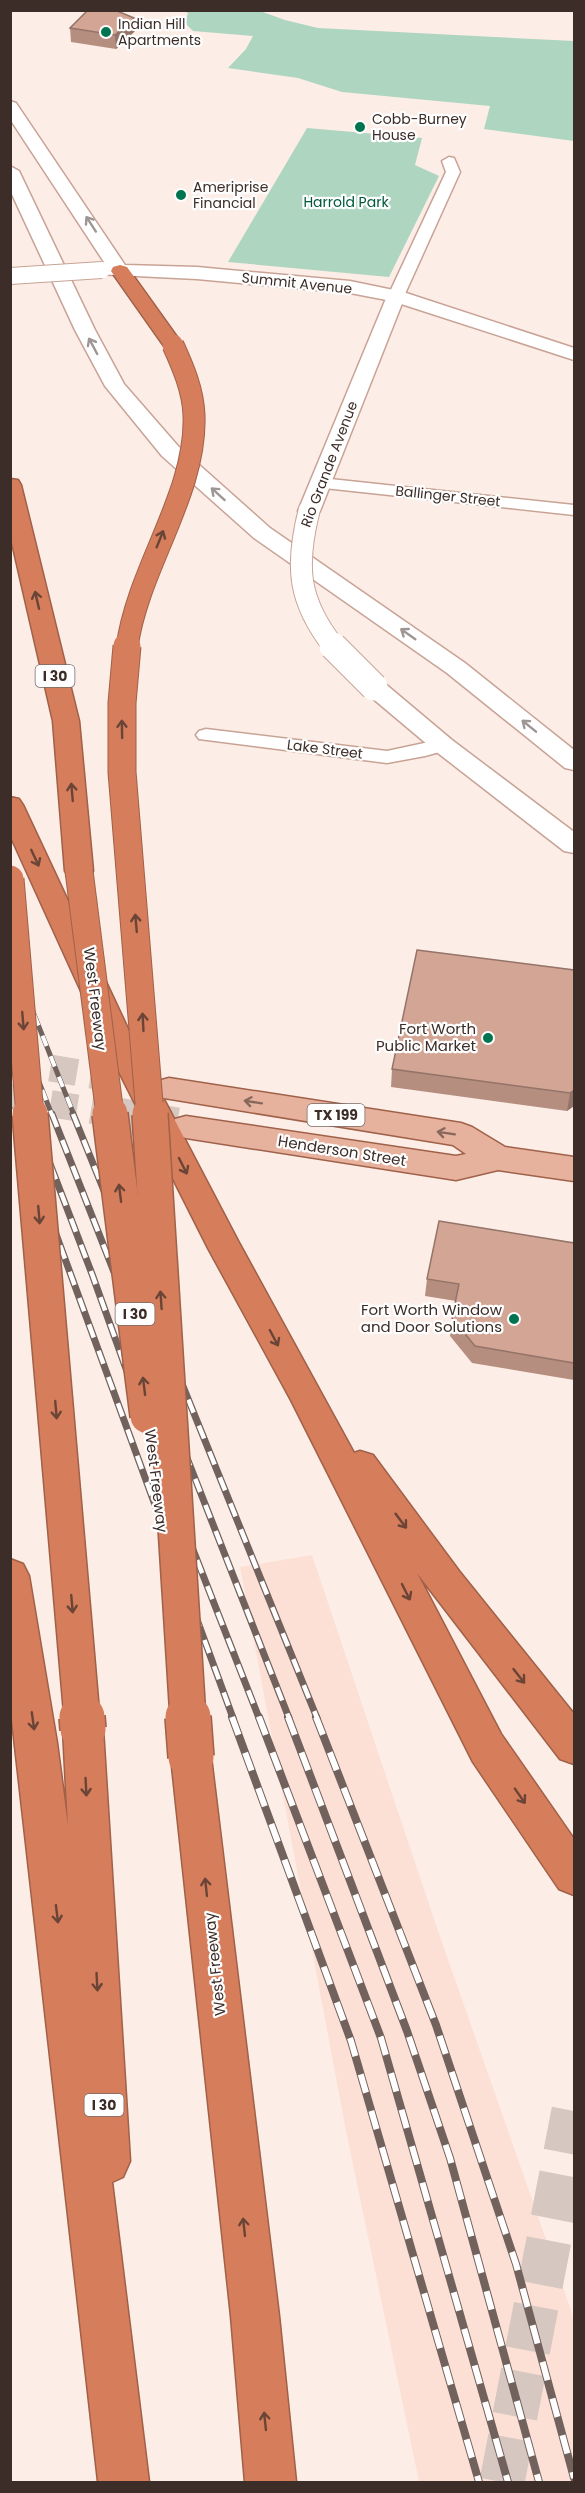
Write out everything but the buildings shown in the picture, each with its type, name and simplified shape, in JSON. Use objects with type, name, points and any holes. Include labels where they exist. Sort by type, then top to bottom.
[{"type":"highway","points":[[111,271],[173,345],[191,393],[196,426],[192,458],[184,482],[135,607],[124,670],[122,725],[141,982],[191,1757]]},
{"type":"highway","name":"West Freeway","points":[[10,485],[66,721],[79,871],[191,1757],[255,2316],[271,2481]]},
{"type":"highway","points":[[10,804],[121,1046],[225,1248],[303,1390],[487,1748],[574,1874]]},
{"type":"highway","name":"I 30","points":[[10,879],[83,1729],[124,2482]]},
{"type":"highway","points":[[303,1390],[446,1583],[569,1739]]},
{"type":"highway","points":[[10,1576],[37,1743],[124,2482]]},
{"type":"main road","points":[[10,106],[60,178],[111,271]]},
{"type":"main road","points":[[10,171],[85,330],[115,386],[170,451],[262,533],[456,668],[574,762]]},
{"type":"main road","name":"Summit Avenue","points":[[10,276],[111,271],[197,273],[350,287],[396,296],[574,354]]},
{"type":"main road","name":"Rio Grande Avenue","points":[[396,296],[364,371],[302,532],[300,566],[305,598],[311,615],[331,646],[374,687],[443,745],[574,845]]},
{"type":"main road","name":"Henderson Street","points":[[169,1089],[461,1135],[498,1158]]},
{"type":"main road","name":"Henderson Street","points":[[186,1127],[456,1168],[498,1158],[574,1169]]},
{"type":"street","name":"Rio Grande Avenue","points":[[396,296],[453,172],[450,161]]},
{"type":"street","name":"Ballinger Street","points":[[321,483],[574,510]]},
{"type":"street","name":"Lake Street","points":[[206,735],[387,757],[443,745]]},
{"type":"shaded area","points":[[312,1555],[437,1928],[574,2319],[574,2482],[419,2482],[346,2131],[240,1567]]},
{"type":"green space","points":[[183,11],[260,11],[318,28],[574,41],[574,141],[484,129],[490,106],[342,92],[298,78],[228,68],[246,49],[253,36],[193,31],[185,23],[188,13]]},
{"type":"green space","name":"Harrold Park","points":[[307,128],[422,138],[415,165],[439,176],[389,277],[228,262]]},
{"type":"tunnel","points":[[10,1061],[167,1088]]},
{"type":"tunnel","points":[[10,1097],[120,1115]]},
{"type":"tunnel","points":[[111,1114],[177,1125]]},
{"type":"tunnel","points":[[502,2482],[574,2111]]},
{"type":"railway","points":[[10,954],[74,1115]]},
{"type":"railway","points":[[10,1008],[52,1115]]},
{"type":"railway","points":[[10,1059],[32,1115]]},
{"type":"railway","points":[[10,1108],[13,1115]]},
{"type":"railway","points":[[12,1114],[233,1718]]},
{"type":"railway","points":[[31,1114],[92,1274],[170,1491],[259,1718]]},
{"type":"railway","points":[[52,1114],[289,1718]]},
{"type":"railway","points":[[73,1114],[317,1718]]},
{"type":"railway","points":[[232,1717],[351,2041],[479,2482]]},
{"type":"railway","points":[[259,1717],[381,2038],[508,2482]]},
{"type":"railway","points":[[288,1717],[407,2031],[450,2158],[539,2482]]},
{"type":"railway","points":[[316,1717],[436,2025],[516,2264],[574,2478]]},
{"type":"place","name":"Indian Hill Apartments","points":[[106,32]]},
{"type":"place","name":"Cobb-Burney House","points":[[360,127]]},
{"type":"place","name":"Ameriprise Financial","points":[[181,195]]},
{"type":"place","name":"Fort Worth Public Market","points":[[488,1038]]},
{"type":"place","name":"Fort Worth Window and Door Solutions","points":[[514,1319]]}]
